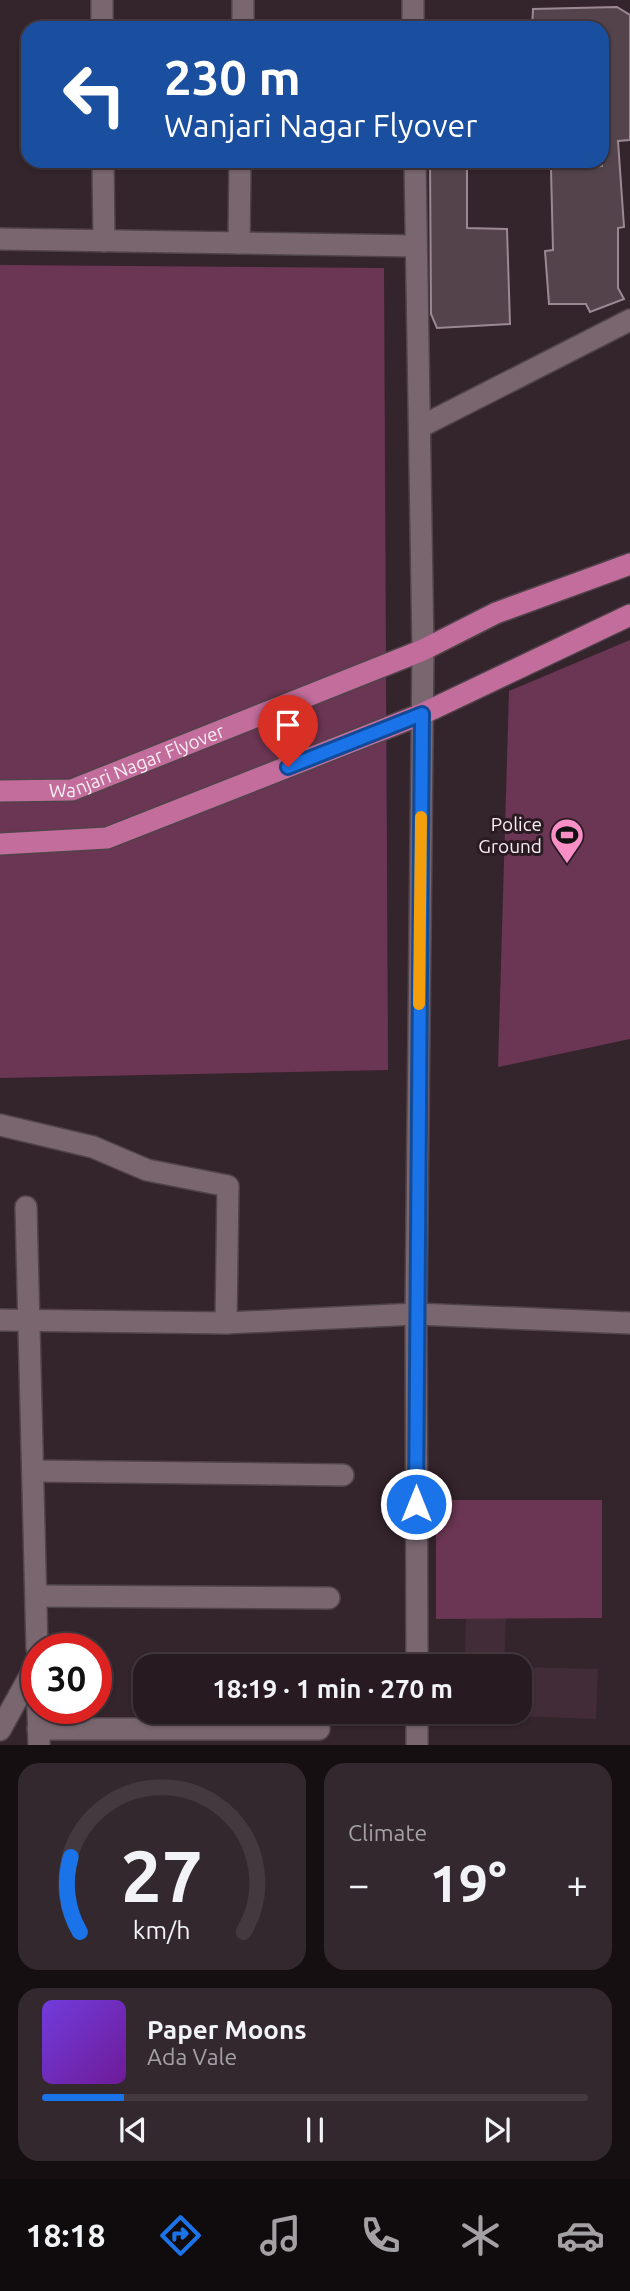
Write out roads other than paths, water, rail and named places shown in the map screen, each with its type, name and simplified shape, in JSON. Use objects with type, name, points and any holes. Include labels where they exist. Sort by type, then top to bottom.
[{"type":"main road","name":"Wanjari Nagar Flyover","points":[[0,791],[72,790],[423,650],[496,613],[630,564]]},
{"type":"main road","points":[[0,844],[107,838],[422,714],[630,615]]},
{"type":"street","points":[[102,0],[102,21]]},
{"type":"street","points":[[243,0],[243,21]]},
{"type":"street","points":[[413,21],[414,0]]},
{"type":"street","points":[[103,168],[104,241]]},
{"type":"street","points":[[239,243],[240,168]]},
{"type":"street","points":[[415,168],[423,650],[416,1314],[417,1654]]},
{"type":"street","points":[[0,239],[416,246]]},
{"type":"street","points":[[420,427],[630,320]]},
{"type":"street","points":[[0,1125],[93,1147],[147,1170],[228,1186],[226,1322]]},
{"type":"street","points":[[26,1207],[31,1321],[37,1633]]},
{"type":"street","points":[[0,1320],[226,1322],[416,1314],[630,1323]]},
{"type":"street","points":[[34,1471],[343,1475]]},
{"type":"street","points":[[36,1596],[329,1598]]},
{"type":"street","points":[[21,1692],[2,1726],[38,1729],[319,1729]]},
{"type":"street","points":[[417,1724],[417,1745]]},
{"type":"place","name":"Police Ground","points":[[567,865]]}]
